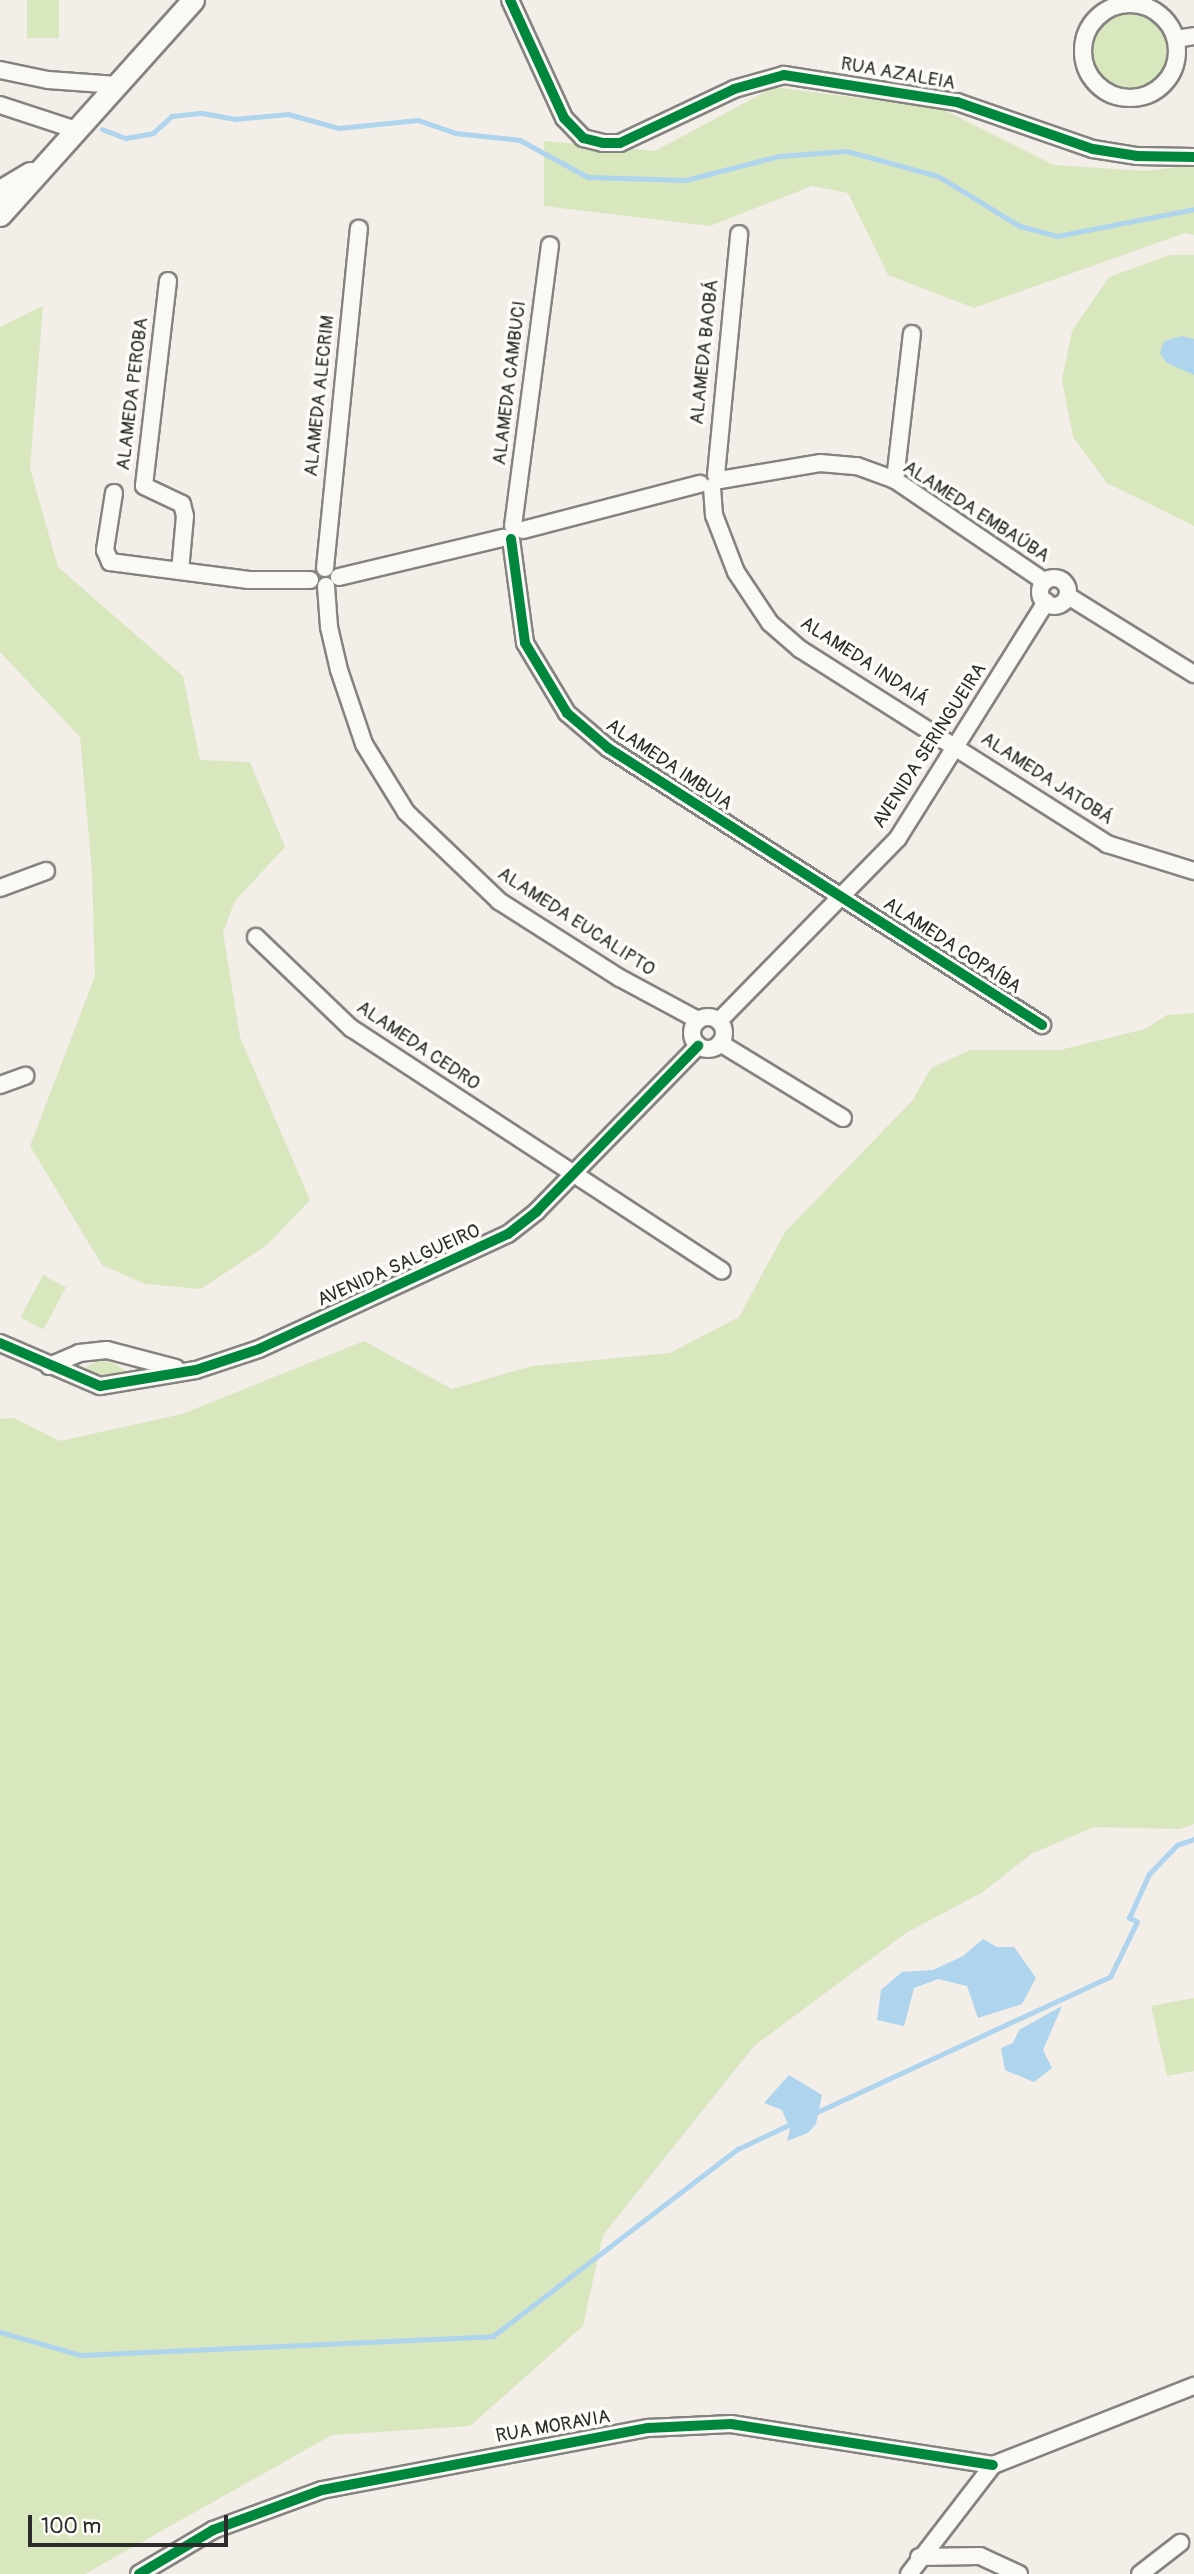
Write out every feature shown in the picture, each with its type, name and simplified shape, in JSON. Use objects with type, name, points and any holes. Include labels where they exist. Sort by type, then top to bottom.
[{"type":"main road","points":[[0,215],[79,131],[193,0]]},
{"type":"main road","points":[[0,191],[53,159]]},
{"type":"street","name":"RUA AZALEIA","points":[[510,0],[564,118],[583,138],[603,143],[620,143],[733,89],[784,75],[957,102],[1093,149],[1137,156],[1194,157]]},
{"type":"street","points":[[1129,4],[1152,10],[1169,25],[1176,39],[1177,55],[1169,77],[1153,93],[1138,98],[1115,96],[1095,84],[1082,56],[1089,26],[1114,6],[1129,4]]},
{"type":"street","points":[[1176,39],[1194,36]]},
{"type":"street","points":[[0,70],[48,80],[117,85]]},
{"type":"street","points":[[0,105],[79,131]]},
{"type":"street","name":"ALAMEDA ALECRIM","points":[[330,577],[359,229]]},
{"type":"street","name":"ALAMEDA BAOBÁ","points":[[712,482],[739,234]]},
{"type":"street","name":"ALAMEDA CAMBUCI","points":[[512,533],[550,245]]},
{"type":"street","name":"ALAMEDA PEROBA","points":[[167,281],[144,486],[182,504],[185,516],[180,571]]},
{"type":"street","points":[[895,480],[912,334]]},
{"type":"street","name":"ALAMEDA EMBAÚBA","points":[[330,577],[712,482],[820,463],[857,466],[895,480],[1045,582]]},
{"type":"street","name":"ALAMEDA INDAIÁ","points":[[712,482],[723,543],[736,572],[770,623],[800,649],[957,747]]},
{"type":"street","points":[[114,493],[105,550],[110,562],[249,580],[310,580],[330,577]]},
{"type":"street","name":"ALAMEDA IMBUIA","points":[[512,533],[525,643],[567,713],[608,748],[843,896]]},
{"type":"street","name":"ALAMEDA EUCALIPTO","points":[[330,577],[328,627],[338,670],[360,732],[382,778],[406,811],[499,901],[620,978],[698,1020]]},
{"type":"street","points":[[1068,596],[1059,605],[1046,602],[1041,590],[1045,582],[1062,580],[1068,596],[1194,674]]},
{"type":"street","name":"AVENIDA SERINGUEIRA","points":[[719,1021],[898,838],[1046,602]]},
{"type":"street","name":"ALAMEDA JATOBÁ","points":[[957,747],[1108,844],[1194,870]]},
{"type":"street","points":[[0,888],[46,871]]},
{"type":"street","name":"ALAMEDA COPAÍBA","points":[[843,896],[1042,1025]]},
{"type":"street","name":"ALAMEDA CEDRO","points":[[257,937],[351,1028],[722,1271]]},
{"type":"street","points":[[708,1017],[719,1021],[724,1034],[720,1043],[711,1049],[698,1045],[691,1034],[698,1020],[708,1017]]},
{"type":"street","points":[[720,1043],[843,1118]]},
{"type":"street","name":"AVENIDA SALGUEIRO","points":[[49,1366],[100,1386],[196,1370],[259,1349],[473,1253],[537,1211],[571,1172],[698,1045]]},
{"type":"street","points":[[0,1085],[25,1076]]},
{"type":"street","points":[[0,1343],[49,1366]]},
{"type":"street","name":"AVENIDA SALGUEIRO","points":[[49,1366],[79,1353],[107,1350],[132,1359],[196,1370]]},
{"type":"street","points":[[76,1375],[79,1353]]},
{"type":"street","points":[[132,1359],[133,1381]]},
{"type":"street","points":[[909,2574],[919,2557],[993,2465],[1190,2394]]},
{"type":"street","name":"RUA MORAVIA","points":[[139,2574],[213,2530],[322,2490],[648,2428],[731,2424],[993,2465]]},
{"type":"street","points":[[1140,2574],[1180,2543]]},
{"type":"street","points":[[919,2557],[980,2556],[1019,2574]]},
{"type":"green space","points":[[27,0],[59,0],[59,38],[27,38]]},
{"type":"green space","points":[[1130,8],[1145,11],[1158,20],[1167,33],[1170,48],[1167,63],[1158,76],[1145,85],[1130,88],[1115,85],[1102,76],[1093,63],[1090,48],[1093,33],[1102,20],[1115,11]]},
{"type":"green space","points":[[774,87],[942,109],[1054,165],[1145,171],[1194,165],[1194,235],[1185,233],[974,308],[888,275],[848,193],[812,186],[710,226],[544,206],[544,141],[655,151]]},
{"type":"green space","points":[[1170,255],[1194,255],[1194,526],[1107,483],[1073,437],[1062,380],[1072,331],[1109,277]]},
{"type":"green space","points":[[43,306],[30,468],[58,567],[183,676],[200,760],[250,762],[285,847],[235,901],[223,932],[240,1037],[310,1200],[267,1245],[201,1289],[145,1284],[102,1265],[30,1146],[95,976],[92,872],[80,737],[0,652],[0,327]]},
{"type":"green space","points":[[1194,1013],[1194,1824],[1180,1829],[1094,1827],[1031,1854],[983,1892],[906,1933],[754,2046],[603,2235],[583,2326],[470,2426],[332,2435],[85,2574],[0,2574],[0,1419],[14,1418],[60,1441],[182,1414],[364,1341],[452,1389],[532,1366],[670,1353],[739,1317],[785,1232],[913,1100],[931,1068],[970,1050],[1060,1050],[1145,1029],[1167,1015]]},
{"type":"green space","points":[[43,1275],[66,1287],[43,1330],[20,1317]]},
{"type":"green space","points":[[100,1360],[115,1364],[126,1371],[120,1378],[108,1379],[90,1373],[86,1367]]},
{"type":"green space","points":[[1194,1998],[1194,2071],[1167,2076],[1151,2006]]},
{"type":"water","points":[[1182,336],[1194,339],[1194,375],[1167,363],[1160,353],[1164,341]]},
{"type":"water","points":[[983,1939],[997,1947],[1014,1947],[1036,1978],[1022,2004],[978,2018],[967,1986],[938,1979],[914,1988],[904,2026],[877,2020],[881,1990],[902,1972],[933,1970],[963,1956]]},
{"type":"water","points":[[1062,2006],[1043,2050],[1052,2068],[1034,2082],[1005,2070],[1001,2048],[1013,2043],[1019,2030]]},
{"type":"water","points":[[789,2075],[822,2095],[816,2124],[808,2133],[787,2141],[790,2129],[782,2110],[764,2103]]},
{"type":"waterway","points":[[102,129],[126,138],[153,133],[172,116],[202,113],[235,119],[288,114],[339,128],[418,120],[455,133],[520,140],[588,177],[686,180],[779,156],[847,151],[938,176],[1020,226],[1057,236],[1194,209]]},
{"type":"waterway","points":[[815,2113],[1110,1977],[1137,1922],[1129,1918],[1149,1874],[1177,1845],[1194,1839]]},
{"type":"waterway","points":[[0,2332],[81,2355],[493,2336],[738,2149],[791,2124]]},
{"type":"cycle path","points":[[510,0],[564,118],[583,138],[603,143],[620,143],[734,89],[784,75],[957,102],[1093,149],[1137,156],[1194,157]]},
{"type":"cycle path","points":[[511,539],[525,643],[567,713],[608,748],[1042,1025]]},
{"type":"cycle path","points":[[0,1343],[100,1386],[196,1370],[259,1349],[508,1234],[537,1211],[698,1046]]},
{"type":"cycle path","points":[[139,2574],[213,2530],[322,2490],[648,2428],[731,2424],[993,2465]]}]
